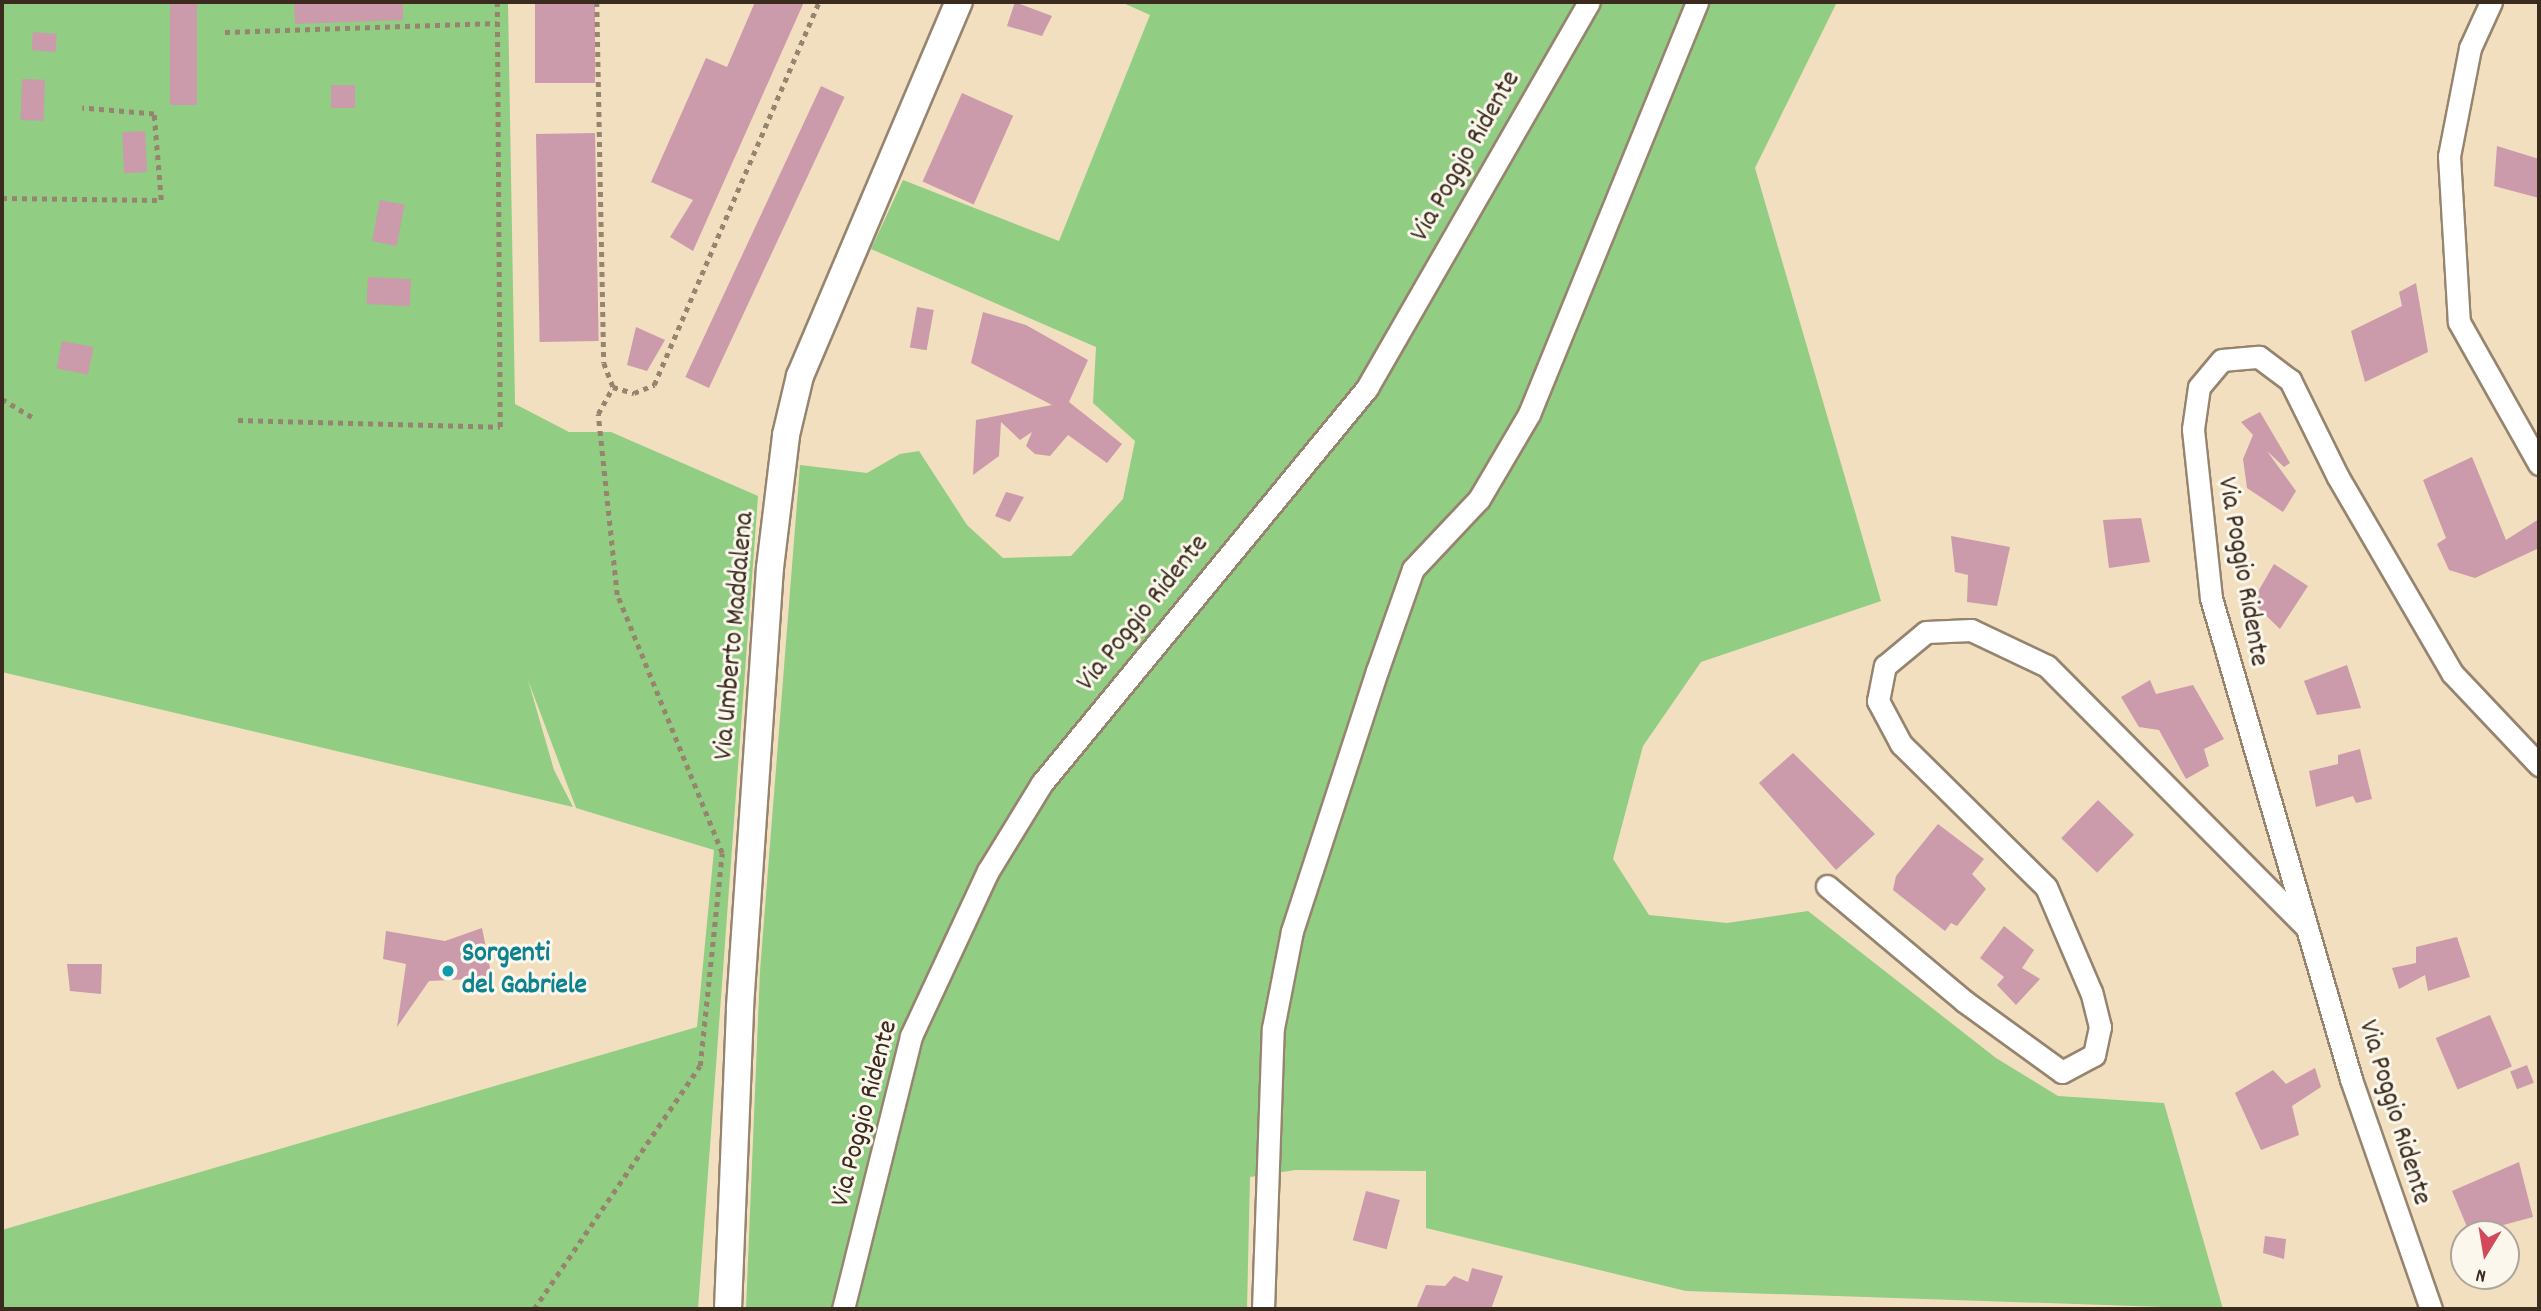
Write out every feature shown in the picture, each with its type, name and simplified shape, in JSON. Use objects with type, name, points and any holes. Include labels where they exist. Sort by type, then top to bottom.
[{"type":"street","name":"Via Umberto Maddalena","points":[[728,1309],[743,966],[770,568],[786,435],[800,376],[958,2]]},
{"type":"street","name":"Via Poggio Ridente","points":[[844,1309],[911,1036],[988,871],[1042,783],[1367,388],[1589,2]]},
{"type":"street","points":[[1263,1309],[1273,1028],[1292,930],[1377,671],[1413,569],[1479,499],[1529,414],[1697,2]]},
{"type":"street","points":[[2491,2],[2470,48],[2449,156],[2459,322],[2539,464]]},
{"type":"street","name":"Via Poggio Ridente","points":[[2431,1309],[2351,1079],[2310,931],[2229,673],[2211,598],[2193,429],[2199,387],[2222,360],[2259,358],[2290,380],[2338,478],[2452,673],[2539,765]]},
{"type":"street","points":[[1827,886],[1964,1001],[2062,1072],[2094,1055],[2100,1027],[2091,992],[2046,887],[1901,744],[1878,701],[1885,666],[1926,632],[1970,630],[2047,666],[2310,931]]},
{"type":"path","points":[[238,420],[500,427],[497,2]]},
{"type":"path","points":[[534,1309],[700,1066],[722,853],[617,595],[598,414],[613,387],[604,363],[597,2]]},
{"type":"path","points":[[613,387],[634,393],[654,385],[819,2]]},
{"type":"path","points":[[225,32],[498,23]]},
{"type":"path","points":[[2,198],[161,200],[155,114],[82,108]]},
{"type":"path","points":[[2,399],[32,417]]},
{"type":"green space","points":[[2,2],[508,2],[515,404],[569,432],[611,432],[758,496],[698,1309],[2,1309],[2,1230],[697,1027],[714,850],[576,808],[528,680],[554,770],[573,807],[2,672]]},
{"type":"green space","points":[[1121,2],[1837,2],[1755,168],[1881,601],[1701,662],[1643,746],[1613,859],[1649,915],[1727,923],[1808,911],[1996,1058],[2058,1096],[2164,1103],[2223,1309],[1686,1291],[1426,1228],[1426,1171],[1295,1170],[1250,1177],[1247,1309],[746,1309],[760,971],[800,465],[867,473],[900,454],[919,451],[967,525],[1003,558],[1071,556],[1123,499],[1135,441],[1093,403],[1096,347],[871,249],[903,180],[1059,241],[1150,15]]},
{"type":"building","points":[[170,2],[197,2],[197,105],[170,105]]},
{"type":"building","points":[[294,2],[403,2],[403,20],[295,24]]},
{"type":"building","points":[[535,2],[595,2],[595,83],[535,83]]},
{"type":"building","points":[[755,2],[804,2],[693,251],[670,237],[693,200],[651,182],[706,58],[727,67]]},
{"type":"building","points":[[1015,2],[1052,16],[1042,36],[1007,26]]},
{"type":"building","points":[[33,32],[57,34],[55,52],[31,50]]},
{"type":"building","points":[[22,79],[45,80],[44,121],[21,120]]},
{"type":"building","points":[[331,85],[355,85],[355,108],[331,108]]},
{"type":"building","points":[[821,86],[845,97],[709,388],[685,377]]},
{"type":"building","points":[[962,93],[1013,116],[974,204],[923,182]]},
{"type":"building","points":[[145,131],[147,172],[124,173],[122,132]]},
{"type":"building","points":[[595,133],[599,341],[540,342],[536,134]]},
{"type":"building","points":[[2497,146],[2539,159],[2539,198],[2494,186]]},
{"type":"building","points":[[380,200],[405,205],[397,246],[372,241]]},
{"type":"building","points":[[368,277],[411,279],[410,306],[367,304]]},
{"type":"building","points":[[2416,283],[2428,352],[2365,382],[2351,331],[2402,306],[2399,292]]},
{"type":"building","points":[[917,307],[934,310],[927,350],[910,347]]},
{"type":"building","points":[[983,312],[1026,325],[1088,360],[1069,402],[1122,444],[1107,463],[1068,435],[1050,456],[1035,454],[1026,446],[1032,432],[1020,440],[1001,422],[999,456],[973,475],[976,420],[1052,405],[971,363]]},
{"type":"building","points":[[636,327],[665,340],[647,371],[627,365]]},
{"type":"building","points":[[62,341],[93,347],[88,375],[57,368]]},
{"type":"building","points":[[2260,412],[2290,463],[2284,467],[2267,451],[2296,491],[2283,512],[2247,488],[2243,459],[2253,435],[2241,422]]},
{"type":"building","points":[[2472,457],[2506,540],[2539,519],[2539,548],[2475,578],[2449,570],[2437,544],[2446,538],[2423,480]]},
{"type":"building","points":[[1006,492],[1024,497],[1010,522],[995,516]]},
{"type":"building","points":[[2141,518],[2150,562],[2109,568],[2103,520]]},
{"type":"building","points":[[1951,536],[2010,547],[1997,606],[1967,602],[1968,575],[1955,572]]},
{"type":"building","points":[[2274,564],[2308,586],[2280,629],[2252,602]]},
{"type":"building","points":[[2347,665],[2361,708],[2317,715],[2304,681]]},
{"type":"building","points":[[2150,680],[2156,694],[2193,685],[2224,739],[2204,749],[2209,766],[2186,779],[2159,730],[2139,727],[2121,697]]},
{"type":"building","points":[[2360,749],[2372,799],[2356,803],[2353,796],[2316,807],[2309,771],[2338,764],[2338,755]]},
{"type":"building","points":[[1793,753],[1875,834],[1836,870],[1759,783]]},
{"type":"building","points":[[2098,800],[2134,835],[2097,873],[2061,838]]},
{"type":"building","points":[[1938,824],[1984,859],[1972,874],[1986,889],[1957,926],[1951,923],[1945,931],[1893,890],[1896,876]]},
{"type":"building","points":[[2004,926],[2034,950],[2022,968],[2040,979],[2016,1005],[1997,985],[2004,977],[1980,958]]},
{"type":"building","name":"Sorgenti del Gabriele","points":[[482,928],[492,978],[429,981],[397,1027],[406,964],[383,959],[386,931],[445,941]]},
{"type":"building","points":[[2457,937],[2470,977],[2428,991],[2425,975],[2399,989],[2392,968],[2416,963],[2416,947]]},
{"type":"building","points":[[67,964],[102,964],[101,994],[70,991]]},
{"type":"building","points":[[2490,1015],[2512,1067],[2458,1090],[2436,1038]]},
{"type":"building","points":[[2527,1065],[2534,1083],[2517,1089],[2510,1071]]},
{"type":"building","points":[[2315,1068],[2321,1087],[2292,1106],[2299,1135],[2261,1150],[2235,1093],[2273,1070],[2286,1084]]},
{"type":"building","points":[[2519,1162],[2533,1217],[2520,1221],[2464,1220],[2452,1191]]},
{"type":"building","points":[[1366,1191],[1400,1200],[1387,1249],[1353,1240]]},
{"type":"building","points":[[2265,1236],[2286,1239],[2284,1259],[2263,1253]]},
{"type":"building","points":[[1472,1268],[1503,1276],[1491,1309],[1416,1309],[1426,1285],[1445,1286],[1454,1276],[1468,1282]]},
{"type":"place","name":"Sorgenti del Gabriele","points":[[448,971]]}]
